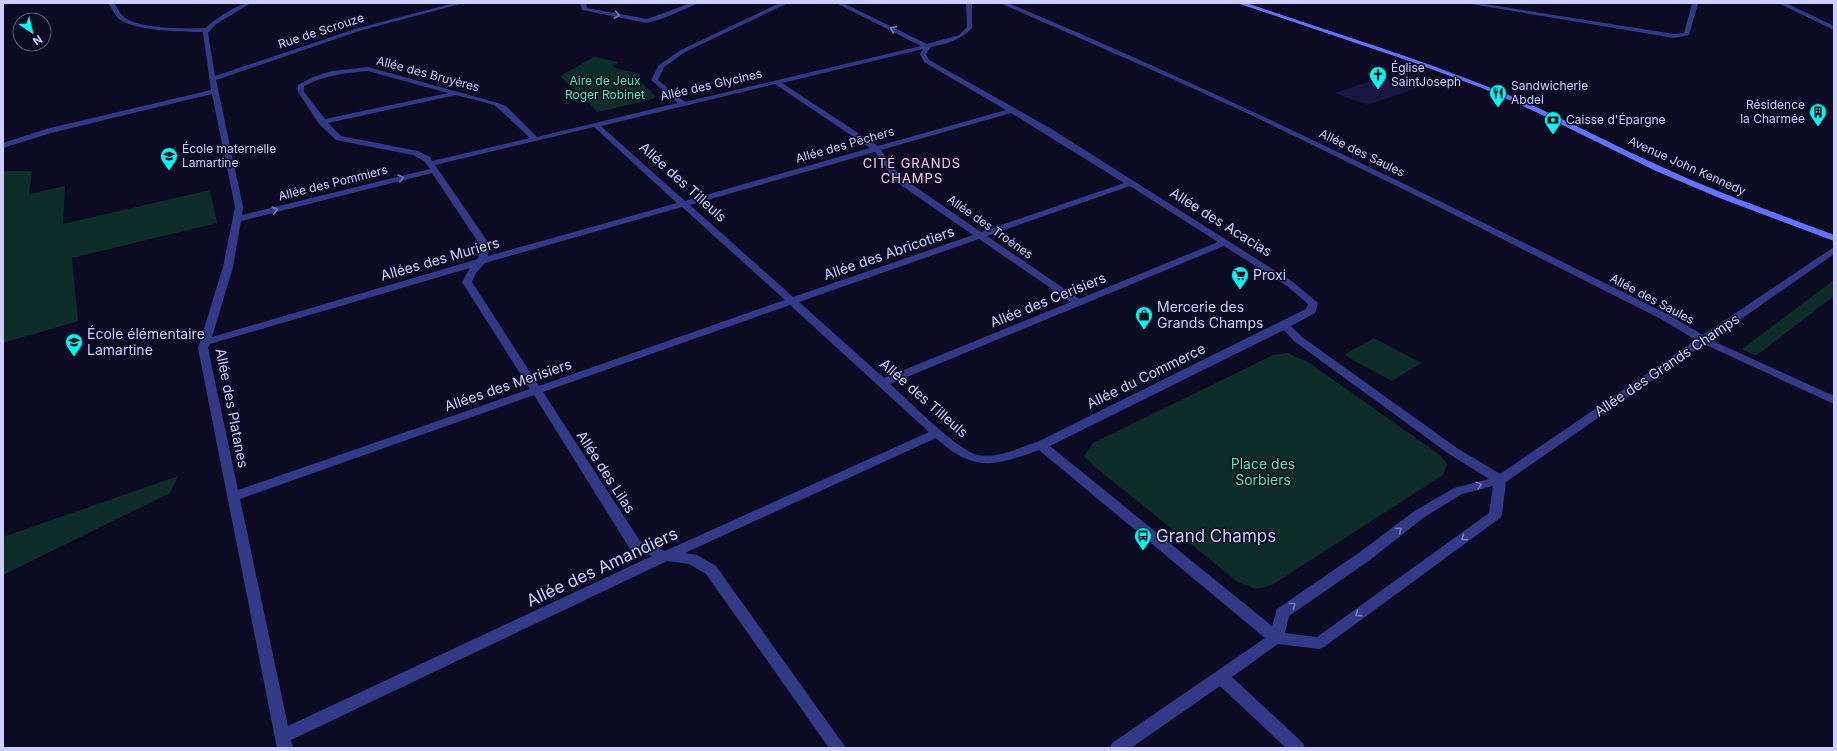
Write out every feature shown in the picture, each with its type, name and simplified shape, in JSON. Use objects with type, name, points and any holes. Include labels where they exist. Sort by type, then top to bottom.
[{"type":"main road","name":"Avenue John Kennedy","points":[[1244,4],[1417,62],[1484,87],[1539,110],[1659,169],[1720,195],[1834,238]]},
{"type":"street","points":[[111,3],[121,18],[131,23],[182,31],[206,30],[214,23],[248,3]]},
{"type":"street","name":"Rue de Scrouze","points":[[212,78],[357,30],[461,3]]},
{"type":"street","points":[[584,3],[584,9],[642,21],[662,17],[696,3]]},
{"type":"street","points":[[683,104],[654,80],[661,66],[683,50],[785,3]]},
{"type":"street","points":[[840,3],[928,46]]},
{"type":"street","name":"Allée des Glycines","points":[[433,167],[535,139],[928,46],[961,36],[970,27],[969,3]]},
{"type":"street","name":"Allée des Saules","points":[[1003,3],[1117,51],[1338,155],[1663,316],[1703,340],[1834,400]]},
{"type":"street","points":[[1468,3],[1674,36],[1687,34],[1694,4]]},
{"type":"street","points":[[1781,3],[1834,28]]},
{"type":"street","name":"Allée des Platanes","points":[[206,30],[205,33],[214,91],[239,207],[228,267],[204,348],[284,742]]},
{"type":"street","name":"Allée des Acacias","points":[[928,46],[923,54],[926,61],[1013,110],[1131,183],[1290,284],[1313,302],[1311,312],[1285,325]]},
{"type":"street","name":"Allée des Bruyères","points":[[433,167],[427,159],[415,153],[339,138],[322,122],[301,92],[301,85],[315,78],[334,72],[368,69],[496,104],[503,108],[535,139]]},
{"type":"street","name":"Allée des Troènes","points":[[776,82],[877,149],[898,179],[982,235],[1078,303]]},
{"type":"street","points":[[3,146],[49,131],[214,91]]},
{"type":"street","points":[[322,122],[456,93]]},
{"type":"street","name":"Allée des Pêchers","points":[[683,204],[1013,110]]},
{"type":"street","name":"Allée des Tilleuls","points":[[596,125],[948,443],[965,454],[979,459],[1003,458],[1041,445]]},
{"type":"street","points":[[433,167],[485,245],[486,255],[482,261]]},
{"type":"street","name":"Allée des Pommiers","points":[[237,219],[433,167]]},
{"type":"street","name":"Allée des Abricotiers","points":[[792,301],[1131,183]]},
{"type":"street","name":"Allées des Muriers","points":[[205,342],[683,204]]},
{"type":"street","name":"Allée des Cerisiers","points":[[882,383],[1225,243]]},
{"type":"street","name":"Allée des Grands Champs","points":[[1276,638],[1282,613],[1365,556],[1418,514],[1458,491],[1500,480],[1834,250]]},
{"type":"street","name":"Allée des Lilas","points":[[482,261],[468,273],[467,282],[635,545],[666,556],[692,559],[711,570],[838,748]]},
{"type":"street","name":"Allées des Merisiers","points":[[234,496],[792,301]]},
{"type":"street","points":[[1041,445],[1276,638],[1319,643],[1495,515],[1500,480],[1453,451],[1298,339],[1285,325]]},
{"type":"street","name":"Allée du Commerce","points":[[1041,445],[1285,325]]},
{"type":"street","name":"Allée des Amandiers","points":[[284,742],[666,556],[937,433]]},
{"type":"street","points":[[1118,748],[1276,638]]},
{"type":"street","points":[[1221,677],[1297,748]]},
{"type":"green space","name":"Aire de Jeux Roger Robinet","points":[[594,57],[619,62],[612,67],[640,74],[640,82],[656,96],[653,99],[598,112],[560,76]]},
{"type":"green space","points":[[3,171],[32,171],[29,194],[65,186],[63,224],[210,190],[217,223],[72,258],[78,321],[3,343]]},
{"type":"green space","points":[[1834,280],[1834,296],[1756,356],[1742,349]]},
{"type":"green space","points":[[1374,338],[1421,363],[1392,381],[1344,355]]},
{"type":"green space","name":"Place des Sorbiers","points":[[1287,353],[1308,362],[1440,455],[1447,464],[1443,475],[1272,585],[1256,589],[1238,582],[1095,467],[1084,456],[1093,443],[1273,355]]},
{"type":"green space","points":[[178,476],[170,493],[3,575],[3,537]]},
{"type":"building","name":"Église SaintJoseph","points":[[1380,78],[1414,89],[1367,105],[1335,93]]},
{"type":"place","name":"Église SaintJoseph","points":[[1378,90]]},
{"type":"place","name":"Sandwicherie Abdel","points":[[1498,108]]},
{"type":"place","name":"Résidence la Charmée","points":[[1818,127]]},
{"type":"place","name":"Caisse d'Épargne","points":[[1553,135]]},
{"type":"place","name":"École maternelle Lamartine","points":[[169,171]]},
{"type":"place","name":"Proxi","points":[[1240,290]]},
{"type":"place","name":"Mercerie des Grands Champs","points":[[1144,330]]},
{"type":"place","name":"École élémentaire Lamartine","points":[[74,357]]},
{"type":"place","name":"Grand Champs","points":[[1143,551]]},
{"type":"district","name":"CITÉ GRANDS CHAMPS","points":[[912,170]]}]
